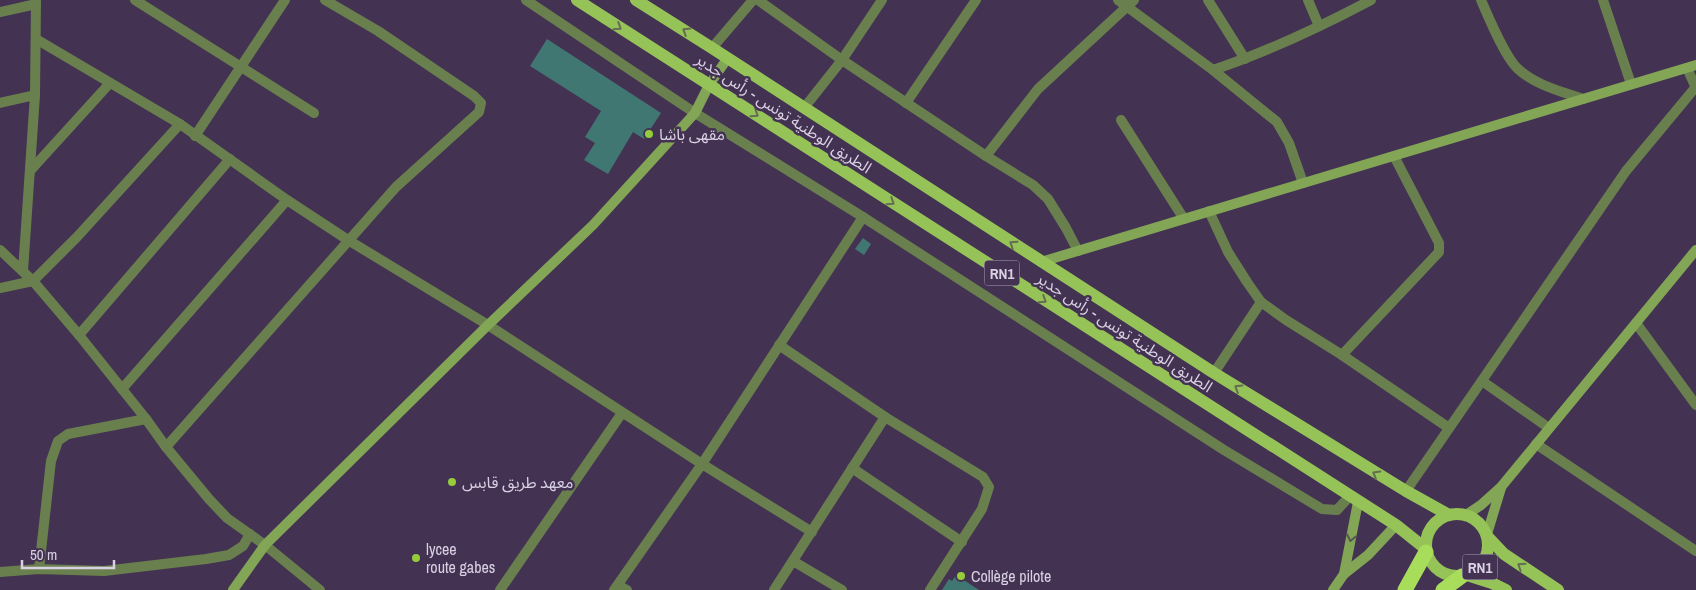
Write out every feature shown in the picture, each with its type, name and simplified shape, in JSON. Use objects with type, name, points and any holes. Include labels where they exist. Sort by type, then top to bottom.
[{"type":"highway","points":[[1405,590],[1426,550]]},
{"type":"highway","name":"RN1","points":[[1443,590],[1464,576]]},
{"type":"main road","name":"الطريق الوطنية تونس - رأس جدير","points":[[577,0],[1354,500],[1396,525],[1426,550]]},
{"type":"main road","name":"الطريق الوطنية تونس - رأس جدير","points":[[636,0],[1214,373],[1406,491],[1449,515]]},
{"type":"main road","name":"RN1","points":[[1449,515],[1466,515],[1478,522],[1504,554],[1558,590]]},
{"type":"main road","points":[[1426,550],[1429,531],[1441,518],[1449,515]]},
{"type":"main road","name":"RN1","points":[[1464,576],[1476,571],[1487,556],[1489,546],[1487,535]]},
{"type":"main road","name":"RN1","points":[[1426,550],[1429,561],[1443,574],[1464,576],[1492,583],[1506,590]]},
{"type":"street","points":[[135,0],[314,113]]},
{"type":"street","points":[[195,136],[285,0]]},
{"type":"street","points":[[166,447],[396,187],[479,112],[481,103],[378,31],[325,0]]},
{"type":"street","points":[[526,0],[695,113],[862,217],[1216,445],[1312,503],[1322,508],[1337,510],[1354,500]]},
{"type":"street","points":[[712,48],[753,0]]},
{"type":"street","points":[[758,0],[906,103],[1034,185],[1048,199],[1078,251]]},
{"type":"street","points":[[804,108],[842,60],[882,0]]},
{"type":"street","points":[[906,103],[976,0]]},
{"type":"street","points":[[1208,0],[1245,60]]},
{"type":"street","points":[[1308,0],[1319,26]]},
{"type":"street","points":[[1213,70],[1245,60],[1371,0]]},
{"type":"street","points":[[1481,0],[1499,39],[1516,67],[1534,80],[1583,99]]},
{"type":"street","points":[[1603,0],[1631,84]]},
{"type":"street","points":[[0,12],[36,2],[35,95],[23,271]]},
{"type":"street","points":[[986,156],[1038,89],[1126,2],[1277,122],[1289,143],[1303,183]]},
{"type":"street","points":[[36,39],[180,124],[287,200],[348,240],[488,325],[702,464],[812,532]]},
{"type":"street","points":[[234,590],[265,545],[488,325],[593,225],[695,113],[709,85],[727,59]]},
{"type":"street","points":[[1041,262],[1691,66],[1696,88],[1626,171],[1406,491]]},
{"type":"street","points":[[30,171],[110,83]]},
{"type":"street","points":[[0,103],[35,95]]},
{"type":"street","points":[[1121,120],[1184,219]]},
{"type":"street","points":[[0,288],[34,282],[180,124]]},
{"type":"street","points":[[1342,355],[1436,256],[1440,248],[1394,156]]},
{"type":"street","points":[[79,335],[230,159]]},
{"type":"street","points":[[122,388],[287,200]]},
{"type":"street","points":[[1209,211],[1228,252],[1261,302],[1448,428]]},
{"type":"street","points":[[620,588],[862,217]]},
{"type":"street","points":[[0,250],[34,282],[79,335],[209,499],[227,518],[265,545],[320,590]]},
{"type":"street","points":[[1466,515],[1481,505],[1501,487],[1696,250]]},
{"type":"street","points":[[1214,373],[1261,302]]},
{"type":"street","points":[[1636,323],[1696,405]]},
{"type":"street","points":[[779,345],[885,417],[983,477],[989,487],[982,509],[930,590]]},
{"type":"street","points":[[1482,381],[1549,428]]},
{"type":"street","points":[[500,590],[622,412]]},
{"type":"street","points":[[774,590],[885,417]]},
{"type":"street","points":[[39,569],[51,461],[58,441],[68,434],[146,419]]},
{"type":"street","points":[[1536,444],[1696,552]]},
{"type":"street","points":[[852,468],[962,542]]},
{"type":"street","points":[[1487,535],[1501,487]]},
{"type":"street","points":[[1344,574],[1354,500]]},
{"type":"street","points":[[1333,590],[1344,574],[1368,554],[1396,525]]},
{"type":"street","points":[[0,572],[39,569],[104,571],[206,559],[228,554],[243,546],[250,534]]},
{"type":"street","points":[[793,561],[842,590]]},
{"type":"building","points":[[547,39],[661,113],[644,139],[633,132],[608,174],[584,160],[595,143],[585,137],[601,111],[530,66]]},
{"type":"building","points":[[863,238],[871,244],[864,255],[855,249]]},
{"type":"building","points":[[956,575],[979,590],[942,590],[949,579],[952,581]]},
{"type":"place","name":"مقهى باشا","points":[[649,134]]},
{"type":"place","name":"معهد طريق قابس","points":[[452,482]]},
{"type":"place","name":"lycee route gabes","points":[[416,558]]},
{"type":"place","name":"Collège pilote","points":[[961,576]]}]
